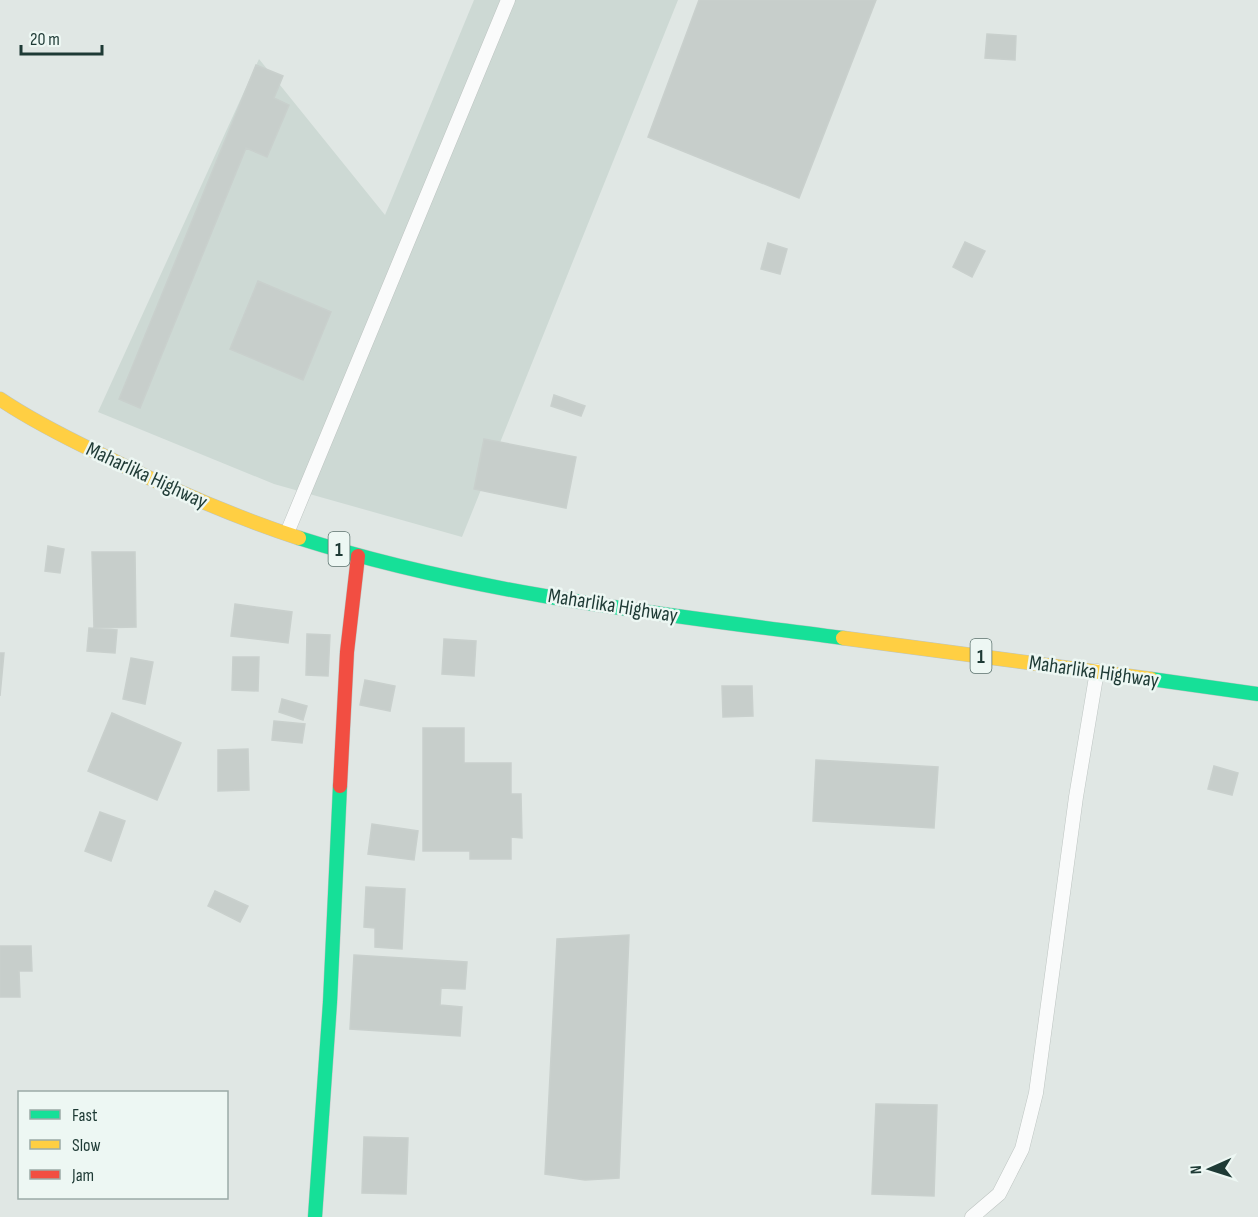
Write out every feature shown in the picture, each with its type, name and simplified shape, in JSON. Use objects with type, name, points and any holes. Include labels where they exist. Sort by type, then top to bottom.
[{"type":"main road","name":"Maharlika Highway","points":[[0,399],[26,418],[144,477],[236,515],[358,555],[440,575],[572,600],[1258,694]]},
{"type":"main road","points":[[315,1217],[330,1002],[347,652],[358,555]]},
{"type":"lane","points":[[287,533],[508,0]]},
{"type":"lane","points":[[972,1217],[999,1194],[1004,1185],[1022,1149],[1036,1092],[1076,797],[1097,671]]},
{"type":"shaded area","points":[[474,0],[678,0],[462,537],[274,484],[98,412],[259,59],[385,215]]},
{"type":"building","points":[[699,0],[876,0],[799,198],[648,137]]},
{"type":"building","points":[[987,34],[1016,36],[1015,60],[985,58]]},
{"type":"building","points":[[256,65],[283,76],[274,98],[289,105],[267,157],[246,148],[140,408],[119,399]]},
{"type":"building","points":[[965,242],[985,251],[972,277],[953,267]]},
{"type":"building","points":[[768,243],[787,249],[780,274],[761,269]]},
{"type":"building","points":[[258,281],[331,312],[303,380],[230,349]]},
{"type":"building","points":[[554,395],[585,406],[581,416],[551,406]]},
{"type":"building","points":[[484,439],[576,457],[566,508],[474,489]]},
{"type":"building","points":[[48,546],[64,549],[60,573],[45,571]]},
{"type":"building","points":[[92,552],[135,552],[136,627],[94,628]]},
{"type":"building","points":[[235,604],[292,612],[288,643],[231,636]]},
{"type":"building","points":[[89,628],[117,630],[115,653],[87,651]]},
{"type":"building","points":[[307,634],[330,635],[328,676],[306,675]]},
{"type":"building","points":[[444,639],[476,641],[474,676],[442,674]]},
{"type":"building","points":[[0,653],[4,653],[0,696]]},
{"type":"building","points":[[233,657],[259,657],[258,691],[232,690]]},
{"type":"building","points":[[131,658],[153,662],[145,704],[123,699]]},
{"type":"building","points":[[365,680],[395,686],[390,711],[360,705]]},
{"type":"building","points":[[722,686],[752,686],[753,716],[723,717]]},
{"type":"building","points":[[282,699],[307,706],[303,720],[279,712]]},
{"type":"building","points":[[112,713],[181,743],[157,800],[88,771]]},
{"type":"building","points":[[274,721],[305,724],[302,743],[272,740]]},
{"type":"building","points":[[423,728],[464,728],[464,763],[511,763],[511,794],[521,794],[522,838],[511,837],[511,859],[470,859],[470,851],[423,851]]},
{"type":"building","points":[[248,749],[249,790],[218,791],[218,750]]},
{"type":"building","points":[[816,760],[938,767],[934,828],[813,821]]},
{"type":"building","points":[[1214,766],[1238,773],[1232,795],[1208,789]]},
{"type":"building","points":[[100,812],[125,821],[111,861],[85,851]]},
{"type":"building","points":[[372,824],[418,831],[414,860],[368,854]]},
{"type":"building","points":[[366,887],[405,889],[402,949],[375,947],[375,928],[364,927]]},
{"type":"building","points":[[215,891],[248,906],[240,922],[208,906]]},
{"type":"building","points":[[629,935],[619,1178],[585,1180],[545,1174],[557,939]]},
{"type":"building","points":[[0,946],[31,946],[32,971],[19,971],[20,997],[0,997]]},
{"type":"building","points":[[354,955],[467,962],[465,989],[441,988],[440,1005],[462,1007],[460,1036],[350,1029]]},
{"type":"building","points":[[876,1104],[937,1105],[934,1196],[872,1194]]},
{"type":"building","points":[[364,1137],[408,1138],[406,1194],[362,1193]]},
{"type":"traffic: fast","points":[[299,538],[433,574],[500,588],[637,611],[843,638]]},
{"type":"traffic: fast","points":[[1151,679],[1258,694]]},
{"type":"traffic: fast","points":[[315,1217],[330,1002],[340,786]]},
{"type":"traffic: slow","points":[[0,399],[71,440],[145,476],[196,499],[299,538]]},
{"type":"traffic: slow","points":[[843,638],[1151,679]]},
{"type":"traffic: jam","points":[[340,786],[347,652],[358,556]]}]
